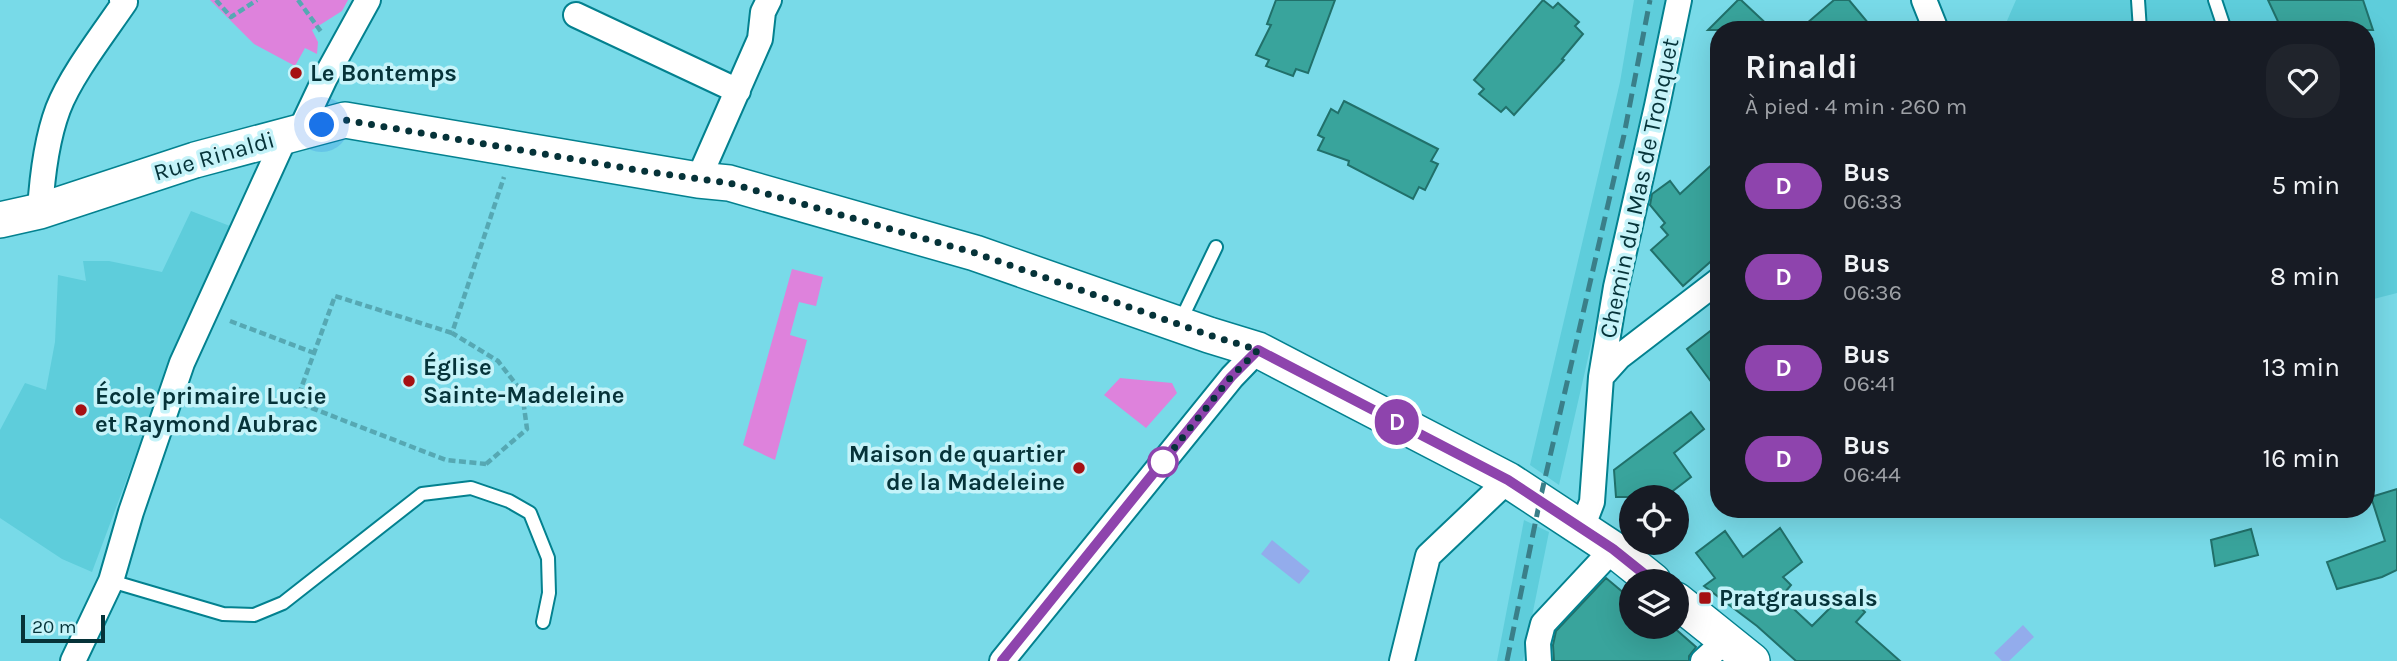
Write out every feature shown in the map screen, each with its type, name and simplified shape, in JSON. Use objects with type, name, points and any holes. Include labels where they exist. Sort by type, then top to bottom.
[{"type":"street","points":[[40,211],[49,141],[58,108],[84,62],[125,2],[122,0]]},
{"type":"street","points":[[73,661],[111,581],[131,512],[182,363],[293,133],[368,0]]},
{"type":"street","points":[[698,180],[760,39],[763,12],[769,0]]},
{"type":"street","name":"Chemin du Mas de Tronquet","points":[[1582,528],[1592,502],[1601,377],[1616,287],[1679,0]]},
{"type":"street","points":[[1924,0],[1932,21]]},
{"type":"street","points":[[576,15],[738,91]]},
{"type":"street","name":"Rue Rinaldi","points":[[0,220],[40,211],[195,160],[345,120],[513,150],[729,183],[975,253],[1258,350],[1508,480],[1613,549],[1638,569]]},
{"type":"street","points":[[1601,377],[1619,357],[1710,287]]},
{"type":"street","points":[[1002,661],[1231,377],[1258,350]]},
{"type":"street","points":[[1402,661],[1428,556],[1508,480]]},
{"type":"street","points":[[1539,661],[1538,643],[1544,624],[1613,549]]},
{"type":"street","points":[[1689,614],[1727,654]]},
{"type":"lane","points":[[2138,0],[2139,21]]},
{"type":"lane","points":[[2216,0],[2222,21]]},
{"type":"lane","points":[[1179,324],[1216,247]]},
{"type":"lane","points":[[111,581],[223,614],[254,615],[283,603],[422,494],[471,488],[509,501],[530,513],[548,558],[549,593],[543,622]]},
{"type":"path","points":[[216,0],[231,17],[257,0]]},
{"type":"path","points":[[298,0],[316,27],[341,50]]},
{"type":"path","points":[[452,333],[513,150]]},
{"type":"path","points":[[447,491],[486,464],[527,429],[522,392],[498,361],[452,333],[335,296],[296,402],[446,460],[486,464]]},
{"type":"path","points":[[206,311],[314,353]]},
{"type":"shaded area","points":[[210,0],[348,0],[342,11],[312,30],[318,42],[317,54],[305,48],[295,66],[254,44]]},
{"type":"shaded area","points":[[1634,0],[1665,0],[1649,91],[1559,485],[1530,465],[1620,82]]},
{"type":"shaded area","points":[[2016,0],[2397,0],[2397,293],[2375,299],[2375,21],[2007,21]]},
{"type":"shaded area","name":"École primaire Lucie et Raymond Aubrac","points":[[191,211],[230,226],[176,347],[92,572],[62,559],[0,518],[0,430],[25,383],[46,390],[55,342],[58,275],[86,281],[83,261],[109,261],[162,272]]},
{"type":"shaded area","points":[[792,269],[823,277],[816,306],[799,302],[790,335],[807,340],[775,460],[743,445]]},
{"type":"shaded area","points":[[1120,378],[1172,383],[1177,393],[1146,428],[1104,395]]},
{"type":"shaded area","points":[[1524,520],[1549,532],[1523,661],[1497,661]]},
{"type":"shaded area","points":[[1272,540],[1310,571],[1299,584],[1261,554]]},
{"type":"shaded area","points":[[2023,625],[2034,637],[2009,661],[2002,661],[1994,653]]},
{"type":"building","points":[[1276,0],[1335,0],[1308,73],[1296,69],[1293,76],[1266,66],[1269,60],[1256,55],[1271,25],[1267,24]]},
{"type":"building","points":[[1543,0],[1553,8],[1558,3],[1579,22],[1575,26],[1583,34],[1562,59],[1564,60],[1514,115],[1506,107],[1501,112],[1479,94],[1484,89],[1474,80]]},
{"type":"building","points":[[1741,0],[1763,21],[1717,21]]},
{"type":"building","points":[[1834,0],[1849,0],[1866,21],[1810,21]]},
{"type":"building","points":[[2268,0],[2363,0],[2370,21],[2278,21]]},
{"type":"building","points":[[1344,101],[1438,149],[1431,161],[1438,164],[1425,190],[1419,187],[1413,199],[1348,165],[1349,161],[1318,150],[1324,138],[1318,135],[1331,109],[1338,113]]},
{"type":"building","points":[[1710,166],[1710,262],[1683,286],[1651,250],[1668,235],[1661,227],[1665,223],[1650,205],[1652,194],[1670,181],[1680,194]]},
{"type":"building","points":[[1710,331],[1710,380],[1687,349]]},
{"type":"building","points":[[1691,412],[1704,429],[1674,453],[1691,477],[1681,485],[1619,485],[1619,497],[1616,497],[1614,470]]},
{"type":"building","points":[[2397,489],[2397,570],[2382,577],[2337,589],[2327,562],[2385,541],[2375,510],[2375,496]]},
{"type":"building","points":[[1780,528],[1802,562],[1783,577],[1791,585],[1781,597],[1812,626],[1845,593],[1865,612],[1856,622],[1900,661],[1796,661],[1757,626],[1704,586],[1715,578],[1696,553],[1725,531],[1743,557]]},
{"type":"building","points":[[2251,529],[2258,555],[2215,566],[2211,540]]},
{"type":"building","points":[[1606,578],[1619,589],[1619,639],[1687,639],[1696,647],[1689,656],[1689,661],[1554,661],[1556,631]]},
{"type":"railway","points":[[1507,661],[1540,500],[1624,135],[1650,0]]},
{"type":"bus line","name":"D","points":[[1002,661],[1231,377],[1258,350],[1508,480],[1613,549],[1638,569]]},
{"type":"place","name":"Le Bontemps","points":[[296,73]]},
{"type":"place","name":"Église Sainte-Madeleine","points":[[409,381]]},
{"type":"place","name":"École primaire Lucie et Raymond Aubrac","points":[[81,410]]},
{"type":"place","name":"Maison de quartier de la Madeleine","points":[[1079,468]]},
{"type":"place","name":"Pratgraussals","points":[[1705,598]]},
{"type":"route","points":[[322,125],[345,120],[729,183],[975,253],[1258,350],[1231,377],[1163,462]]}]
